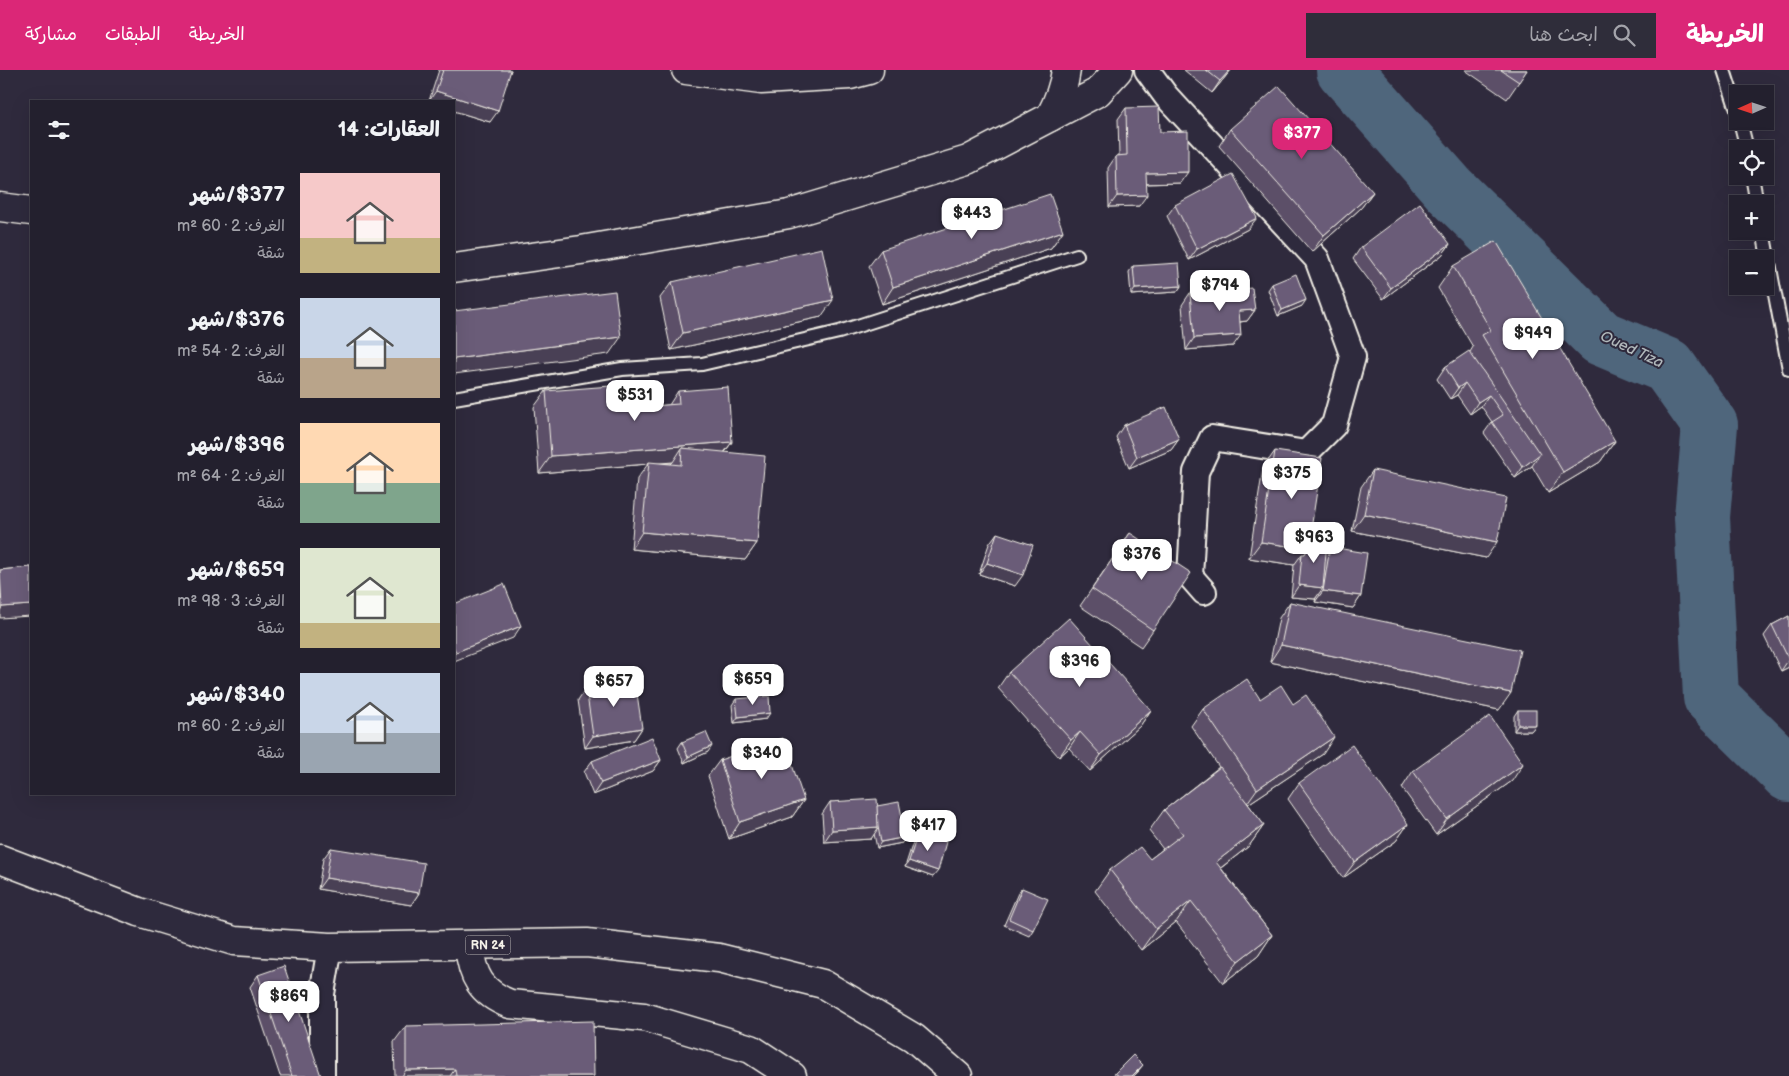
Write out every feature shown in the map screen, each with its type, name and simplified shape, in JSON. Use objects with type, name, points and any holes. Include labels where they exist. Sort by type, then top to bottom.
[{"type":"main road","points":[[686,70],[760,80],[850,75],[869,70]]},
{"type":"main road","points":[[1050,117],[1059,99],[1066,70]]},
{"type":"main road","points":[[455,268],[581,250],[789,214],[968,160],[1098,92],[1118,70]]},
{"type":"main road","points":[[0,207],[30,210]]},
{"type":"main road","name":"RN 24","points":[[0,859],[139,912],[234,941],[330,947],[587,943],[719,958],[823,984],[914,1038],[958,1076]]},
{"type":"main road","points":[[469,946],[473,971],[479,982],[498,999],[510,1004],[644,1017],[751,1049],[792,1076]]},
{"type":"street","points":[[1147,70],[1166,96],[1317,259],[1353,357],[1334,425],[1306,453],[1212,438],[1196,472],[1190,576],[1204,592]]},
{"type":"street","points":[[322,1076],[322,994],[330,947]]},
{"type":"lane","points":[[1724,70],[1729,85]]},
{"type":"lane","points":[[1765,240],[1789,369]]},
{"type":"lane","points":[[455,398],[622,369],[702,364],[838,332],[1077,254]]},
{"type":"building","points":[[443,70],[511,70],[498,111],[436,91]]},
{"type":"building","points":[[1206,70],[1230,70],[1220,81]]},
{"type":"building","points":[[1501,70],[1527,70],[1519,82]]},
{"type":"building","points":[[1279,86],[1373,192],[1324,235],[1230,129]]},
{"type":"building","points":[[1159,107],[1160,132],[1188,131],[1188,172],[1146,173],[1147,195],[1117,196],[1116,156],[1127,155],[1126,108]]},
{"type":"building","points":[[1233,174],[1257,218],[1197,249],[1175,205]]},
{"type":"building","points":[[1050,194],[1063,231],[893,287],[881,250]]},
{"type":"building","points":[[1420,203],[1450,244],[1391,288],[1361,247]]},
{"type":"building","points":[[1496,241],[1615,441],[1563,472],[1482,335],[1491,330],[1453,266]]},
{"type":"building","points":[[822,248],[833,300],[683,333],[672,282]]},
{"type":"building","points":[[1179,263],[1181,286],[1135,289],[1133,266]]},
{"type":"building","points":[[1296,274],[1306,300],[1282,310],[1272,284]]},
{"type":"building","points":[[1252,288],[1255,310],[1239,311],[1241,335],[1194,338],[1190,293]]},
{"type":"building","points":[[615,291],[621,337],[455,359],[455,311]]},
{"type":"building","points":[[1469,351],[1540,454],[1523,467],[1492,422],[1503,415],[1489,395],[1478,402],[1465,383],[1458,388],[1445,367]]},
{"type":"building","points":[[611,386],[612,409],[679,404],[678,391],[728,387],[732,442],[551,456],[546,391]]},
{"type":"building","points":[[1166,407],[1179,439],[1137,457],[1124,425]]},
{"type":"building","points":[[682,448],[765,456],[757,543],[642,532],[649,462],[681,465]]},
{"type":"building","points":[[1275,451],[1322,458],[1308,549],[1261,542]]},
{"type":"building","points":[[1373,470],[1506,498],[1497,542],[1364,514]]},
{"type":"building","points":[[997,533],[1033,545],[1023,575],[987,563]]},
{"type":"building","points":[[1130,533],[1191,573],[1153,630],[1092,589]]},
{"type":"building","points":[[1310,539],[1327,540],[1323,588],[1299,585],[1302,554],[1305,554],[1308,549]]},
{"type":"building","points":[[1330,547],[1367,553],[1361,596],[1323,591]]},
{"type":"building","points":[[30,567],[30,605],[2,607],[0,570]]},
{"type":"building","points":[[504,584],[521,626],[456,652],[455,604]]},
{"type":"building","points":[[1290,602],[1520,650],[1511,693],[1281,645]]},
{"type":"building","points":[[1789,616],[1789,660],[1772,625]]},
{"type":"building","points":[[1069,618],[1151,710],[1101,755],[1080,732],[1071,740],[1009,672]]},
{"type":"building","points":[[1247,679],[1260,699],[1281,685],[1293,704],[1306,695],[1334,737],[1257,789],[1203,709]]},
{"type":"building","points":[[635,680],[642,728],[593,736],[586,688]]},
{"type":"building","points":[[769,696],[770,713],[738,717],[736,699]]},
{"type":"building","points":[[1518,710],[1536,710],[1536,725],[1518,725]]},
{"type":"building","points":[[1490,716],[1523,764],[1447,819],[1413,771]]},
{"type":"building","points":[[706,732],[712,746],[688,757],[682,742]]},
{"type":"building","points":[[652,737],[661,760],[601,783],[592,761]]},
{"type":"building","points":[[783,738],[804,800],[740,822],[720,760]]},
{"type":"building","points":[[1352,745],[1408,824],[1355,862],[1299,783]]},
{"type":"building","points":[[1220,767],[1264,825],[1216,862],[1272,935],[1238,961],[1191,901],[1156,929],[1110,870],[1140,847],[1150,859],[1183,834],[1164,810]]},
{"type":"building","points":[[877,799],[879,827],[832,830],[830,802]]},
{"type":"building","points":[[899,802],[906,837],[881,842],[877,806]]},
{"type":"building","points":[[918,833],[946,842],[938,871],[909,861]]},
{"type":"building","points":[[331,848],[424,863],[419,893],[326,878]]},
{"type":"building","points":[[1022,888],[1048,899],[1033,930],[1009,919]]},
{"type":"building","points":[[284,966],[321,1076],[292,1076],[258,975]]},
{"type":"building","points":[[593,1021],[594,1076],[456,1076],[455,1069],[406,1070],[406,1026]]},
{"type":"building","points":[[1133,1055],[1143,1065],[1132,1076],[1119,1076],[1115,1073]]},
{"type":"waterway","name":"Oued Tiza","points":[[1344,70],[1450,190],[1601,338],[1668,366],[1710,425],[1702,517],[1711,697],[1789,774]]}]
